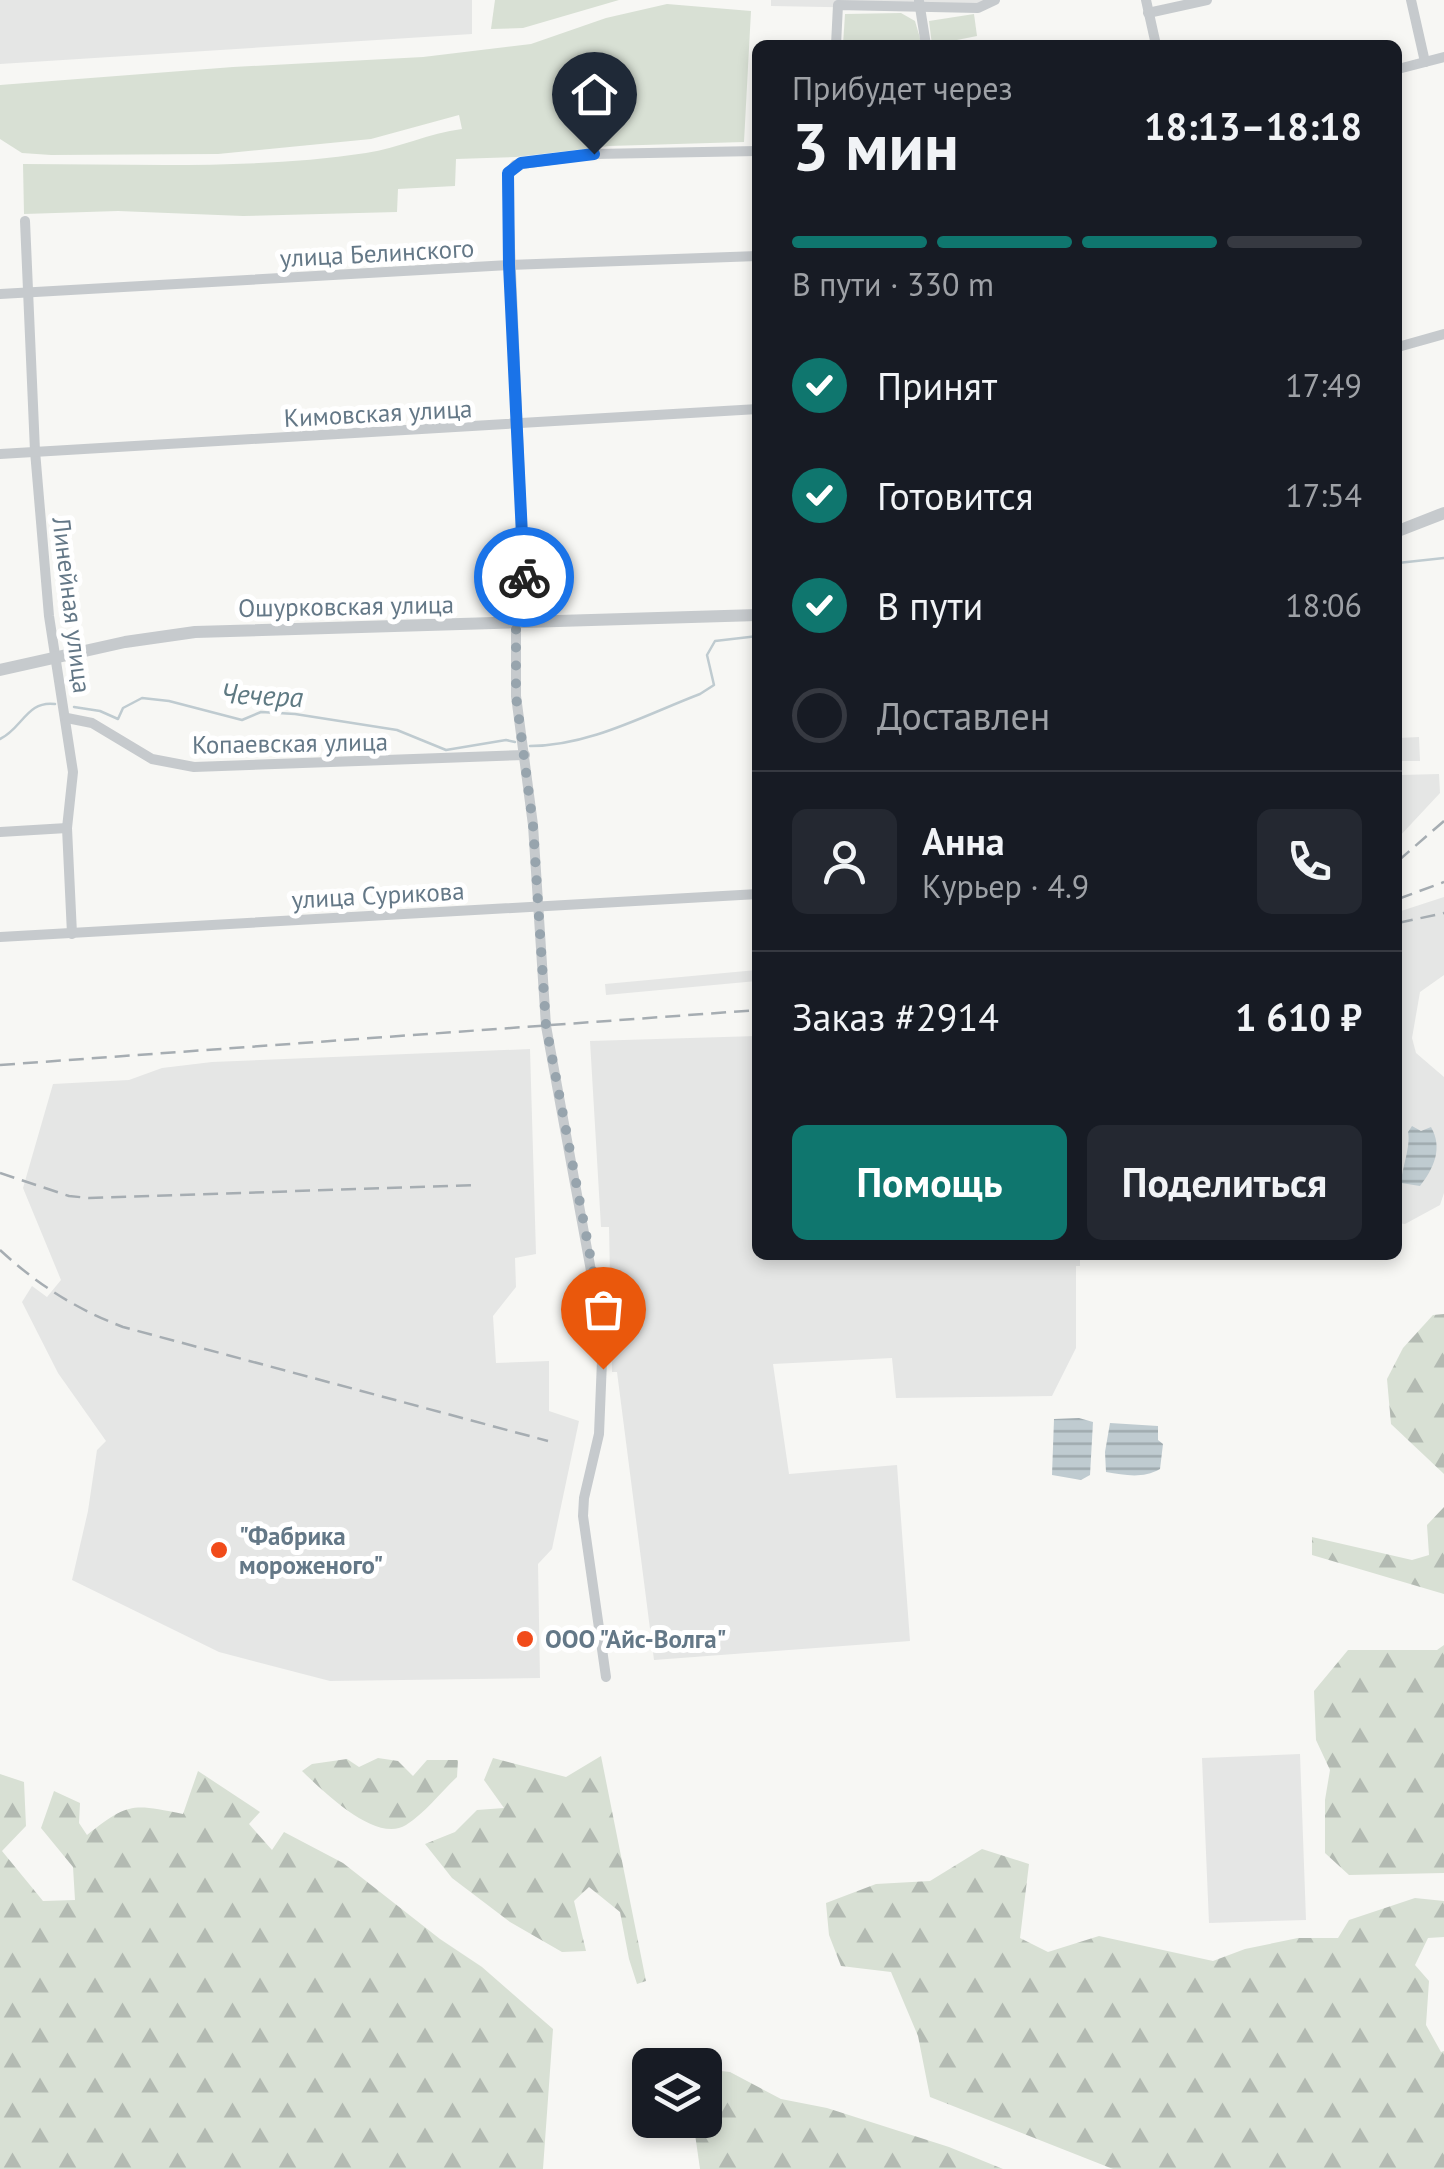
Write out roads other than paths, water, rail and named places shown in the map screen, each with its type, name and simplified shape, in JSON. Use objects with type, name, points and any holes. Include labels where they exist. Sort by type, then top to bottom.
[{"type":"street","points":[[836,40],[838,5],[919,3],[978,8],[995,0]]},
{"type":"street","points":[[1146,0],[1155,40]]},
{"type":"street","points":[[1148,13],[1207,0]]},
{"type":"street","points":[[1412,0],[1425,62]]},
{"type":"street","points":[[919,3],[925,40]]},
{"type":"street","points":[[1402,68],[1444,56]]},
{"type":"street","points":[[606,1677],[583,1516],[599,1434],[603,1336],[550,1054],[526,755],[516,696],[516,624],[524,603],[524,589],[507,178],[510,168],[521,163],[594,154],[752,151]]},
{"type":"street","name":"Линейная улица","points":[[26,220],[35,452],[56,658],[73,772],[66,828],[72,934]]},
{"type":"street","name":"улица Белинского","points":[[0,294],[509,265],[752,256]]},
{"type":"street","points":[[1402,346],[1444,334]]},
{"type":"street","name":"Кимовская улица","points":[[0,454],[752,410]]},
{"type":"street","points":[[1402,529],[1444,513]]},
{"type":"street","name":"Ошурковская улица","points":[[0,670],[125,642],[195,632],[752,615]]},
{"type":"street","name":"Копаевская улица","points":[[67,718],[92,723],[152,759],[194,767],[526,755]]},
{"type":"street","points":[[0,832],[66,828]]},
{"type":"street","name":"улица Сурикова","points":[[0,938],[752,894]]},
{"type":"waterway","name":"Чечера","points":[[1402,563],[1444,558]]},
{"type":"waterway","name":"Чечера","points":[[530,746],[595,735],[700,694],[714,685],[707,655],[715,641],[752,637]]},
{"type":"waterway","name":"Чечера","points":[[74,707],[118,719],[123,708],[142,698],[242,720],[261,712],[295,714],[397,730],[446,750],[506,740],[515,742]]},
{"type":"waterway","name":"Чечера","points":[[0,739],[38,706],[55,704]]},
{"type":"railway","points":[[1402,858],[1444,821]]},
{"type":"railway","points":[[1402,898],[1444,882]]},
{"type":"railway","points":[[1402,922],[1444,913]]},
{"type":"railway","points":[[0,1065],[752,1010]]},
{"type":"railway","points":[[0,1173],[69,1196],[89,1198],[478,1185]]},
{"type":"railway","points":[[0,1250],[58,1295],[123,1327],[548,1441]]},
{"type":"place","name":"\"Фабрика мороженого\"","points":[[219,1550]]},
{"type":"place","name":"ООО \"Айс-Волга\"","points":[[525,1639]]}]
